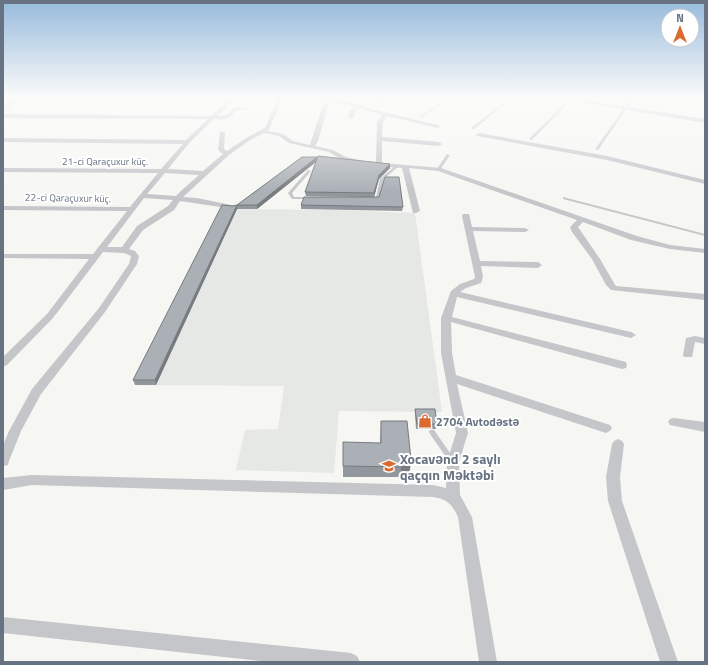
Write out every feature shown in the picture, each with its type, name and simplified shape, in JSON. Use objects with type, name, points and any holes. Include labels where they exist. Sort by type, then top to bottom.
[{"type":"street","points":[[3,363],[50,316],[162,171],[200,129]]},
{"type":"street","points":[[312,146],[319,129]]},
{"type":"street","points":[[379,164],[380,129]]},
{"type":"street","points":[[124,250],[140,228],[164,214],[171,208],[184,191],[227,154],[248,139],[263,131],[281,135],[291,142],[334,152],[344,159],[397,166],[439,169],[634,238],[670,247],[705,251]]},
{"type":"street","points":[[222,132],[221,150],[227,154]]},
{"type":"street","points":[[479,135],[607,158],[705,182]]},
{"type":"street","points":[[380,139],[439,144]]},
{"type":"street","points":[[3,140],[187,142]]},
{"type":"street","points":[[405,166],[416,211]]},
{"type":"street","name":"21-ci Qaraçuxur küç.","points":[[3,170],[162,171],[206,173]]},
{"type":"street","points":[[142,196],[197,200],[230,207]]},
{"type":"street","name":"22-ci Qaraçuxur küç.","points":[[3,208],[133,209]]},
{"type":"street","points":[[453,496],[453,462],[462,433],[446,348],[446,318],[454,293],[464,284],[478,281],[479,277],[466,216]]},
{"type":"street","points":[[581,220],[574,227],[576,232],[596,259],[610,285],[614,288],[705,297]]},
{"type":"street","points":[[469,229],[525,230]]},
{"type":"street","points":[[3,256],[98,254],[124,250],[133,253],[135,256],[133,264],[102,310],[36,392],[14,431],[3,460]]},
{"type":"street","points":[[476,263],[538,265]]},
{"type":"street","points":[[454,293],[631,336]]},
{"type":"street","points":[[446,318],[622,365]]},
{"type":"street","points":[[688,355],[690,340],[695,339],[705,341]]},
{"type":"street","points":[[452,378],[606,428]]},
{"type":"street","points":[[674,422],[705,427]]},
{"type":"street","points":[[618,444],[613,477],[615,501],[670,662]]},
{"type":"street","points":[[3,484],[32,480],[433,492],[453,496],[458,502],[464,517],[488,662]]},
{"type":"street","points":[[3,625],[351,662]]},
{"type":"lane","points":[[531,139],[541,129]]},
{"type":"lane","points":[[597,149],[611,129]]},
{"type":"lane","points":[[439,169],[448,155]]},
{"type":"lane","points":[[367,200],[378,199],[382,179],[397,166]]},
{"type":"lane","points":[[309,172],[290,193],[293,198],[315,198]]},
{"type":"lane","points":[[564,198],[705,235]]},
{"type":"lane","points":[[432,432],[453,462]]},
{"type":"shaded area","points":[[223,209],[334,210],[415,213],[442,412],[339,411],[334,473],[236,470],[245,430],[278,429],[284,386],[135,385]]},
{"type":"building","points":[[318,156],[390,164],[379,175],[374,193],[305,192]]},
{"type":"building","points":[[302,157],[317,157],[257,205],[237,205]]},
{"type":"building","points":[[385,177],[399,177],[403,207],[301,205],[304,197],[379,197]]},
{"type":"building","points":[[222,205],[237,205],[155,380],[133,380]]},
{"type":"building","points":[[415,409],[435,409],[437,424],[417,424]]},
{"type":"building","points":[[381,421],[407,421],[411,460],[401,467],[343,466],[343,442],[381,443]]},
{"type":"place","name":"2704 Avtodəstə","points":[[425,421]]},
{"type":"place","name":"Xocavənd 2 saylı qaçqın Məktəbi","points":[[389,466]]}]
